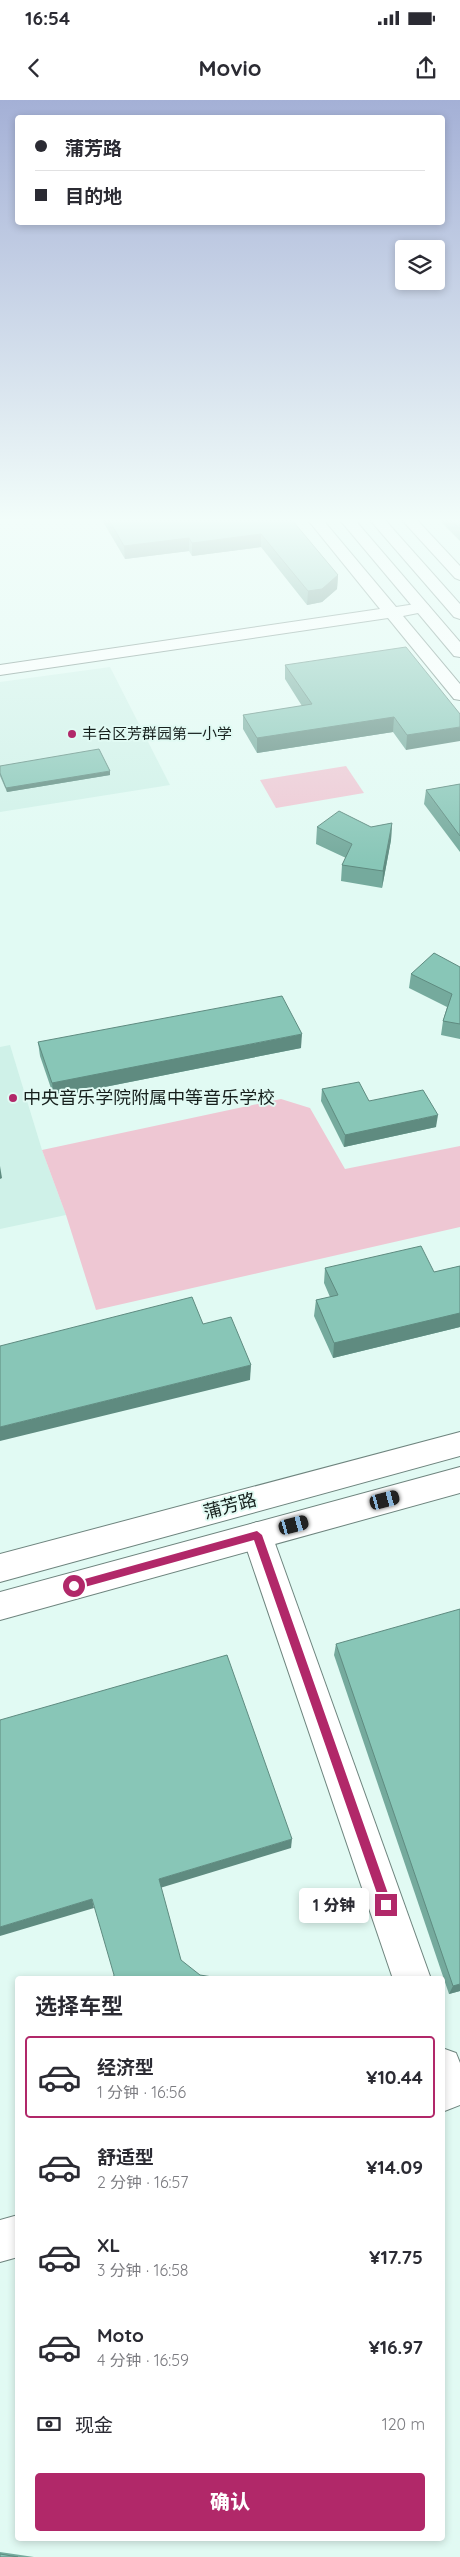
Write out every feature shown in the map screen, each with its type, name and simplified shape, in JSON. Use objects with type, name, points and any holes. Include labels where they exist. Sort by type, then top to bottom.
[{"type":"street","points":[[0,670],[239,635]]},
{"type":"street","points":[[411,635],[460,695]]},
{"type":"street","points":[[445,635],[460,652]]},
{"type":"street","name":"蒲芳路","points":[[0,1568],[460,1444]]},
{"type":"street","name":"蒲芳路","points":[[0,1606],[460,1480]]},
{"type":"street","points":[[257,1535],[411,1976]]},
{"type":"street","points":[[445,2075],[450,2089],[445,2091]]},
{"type":"street","points":[[0,2242],[15,2237]]},
{"type":"shaded area","name":"丰台区芳群园第一小学","points":[[110,667],[170,785],[0,812],[0,682]]},
{"type":"shaded area","points":[[346,766],[364,793],[276,808],[260,780]]},
{"type":"shaded area","name":"中央音乐学院附属中等音乐学校","points":[[10,1045],[42,1150],[66,1215],[0,1229],[0,1047]]},
{"type":"shaded area","points":[[281,1099],[310,1108],[345,1169],[460,1146],[460,1227],[96,1310],[66,1215],[42,1150]]},
{"type":"building","points":[[406,647],[460,714],[460,727],[407,735],[394,717],[257,738],[243,715],[312,704],[285,665]]},
{"type":"building","points":[[99,749],[110,771],[6,788],[0,773],[0,766]]},
{"type":"building","points":[[460,784],[460,836],[426,790]]},
{"type":"building","points":[[339,811],[371,827],[392,823],[383,871],[342,865],[352,844],[317,827]]},
{"type":"building","points":[[434,953],[460,967],[460,1024],[443,1021],[452,994],[411,974]]},
{"type":"building","points":[[282,996],[302,1034],[52,1083],[38,1042]]},
{"type":"building","points":[[359,1082],[369,1101],[423,1090],[438,1115],[345,1135],[322,1089]]},
{"type":"building","points":[[421,1246],[434,1272],[460,1266],[460,1313],[334,1343],[316,1300],[338,1295],[325,1268]]},
{"type":"building","points":[[192,1297],[203,1324],[231,1317],[251,1365],[0,1427],[0,1346]]},
{"type":"building","points":[[460,1609],[460,1984],[453,1986],[336,1644]]},
{"type":"building","points":[[227,1655],[292,1839],[159,1879],[181,1960],[200,1975],[206,1976],[114,1976],[92,1899],[0,1927],[0,1720]]},
{"type":"building","points":[[0,2554],[18,2557],[0,2557]]},
{"type":"place","name":"丰台区芳群园第一小学","points":[[72,734]]},
{"type":"place","name":"中央音乐学院附属中等音乐学校","points":[[13,1098]]},
{"type":"route","points":[[74,1586],[257,1535],[386,1905]]}]
